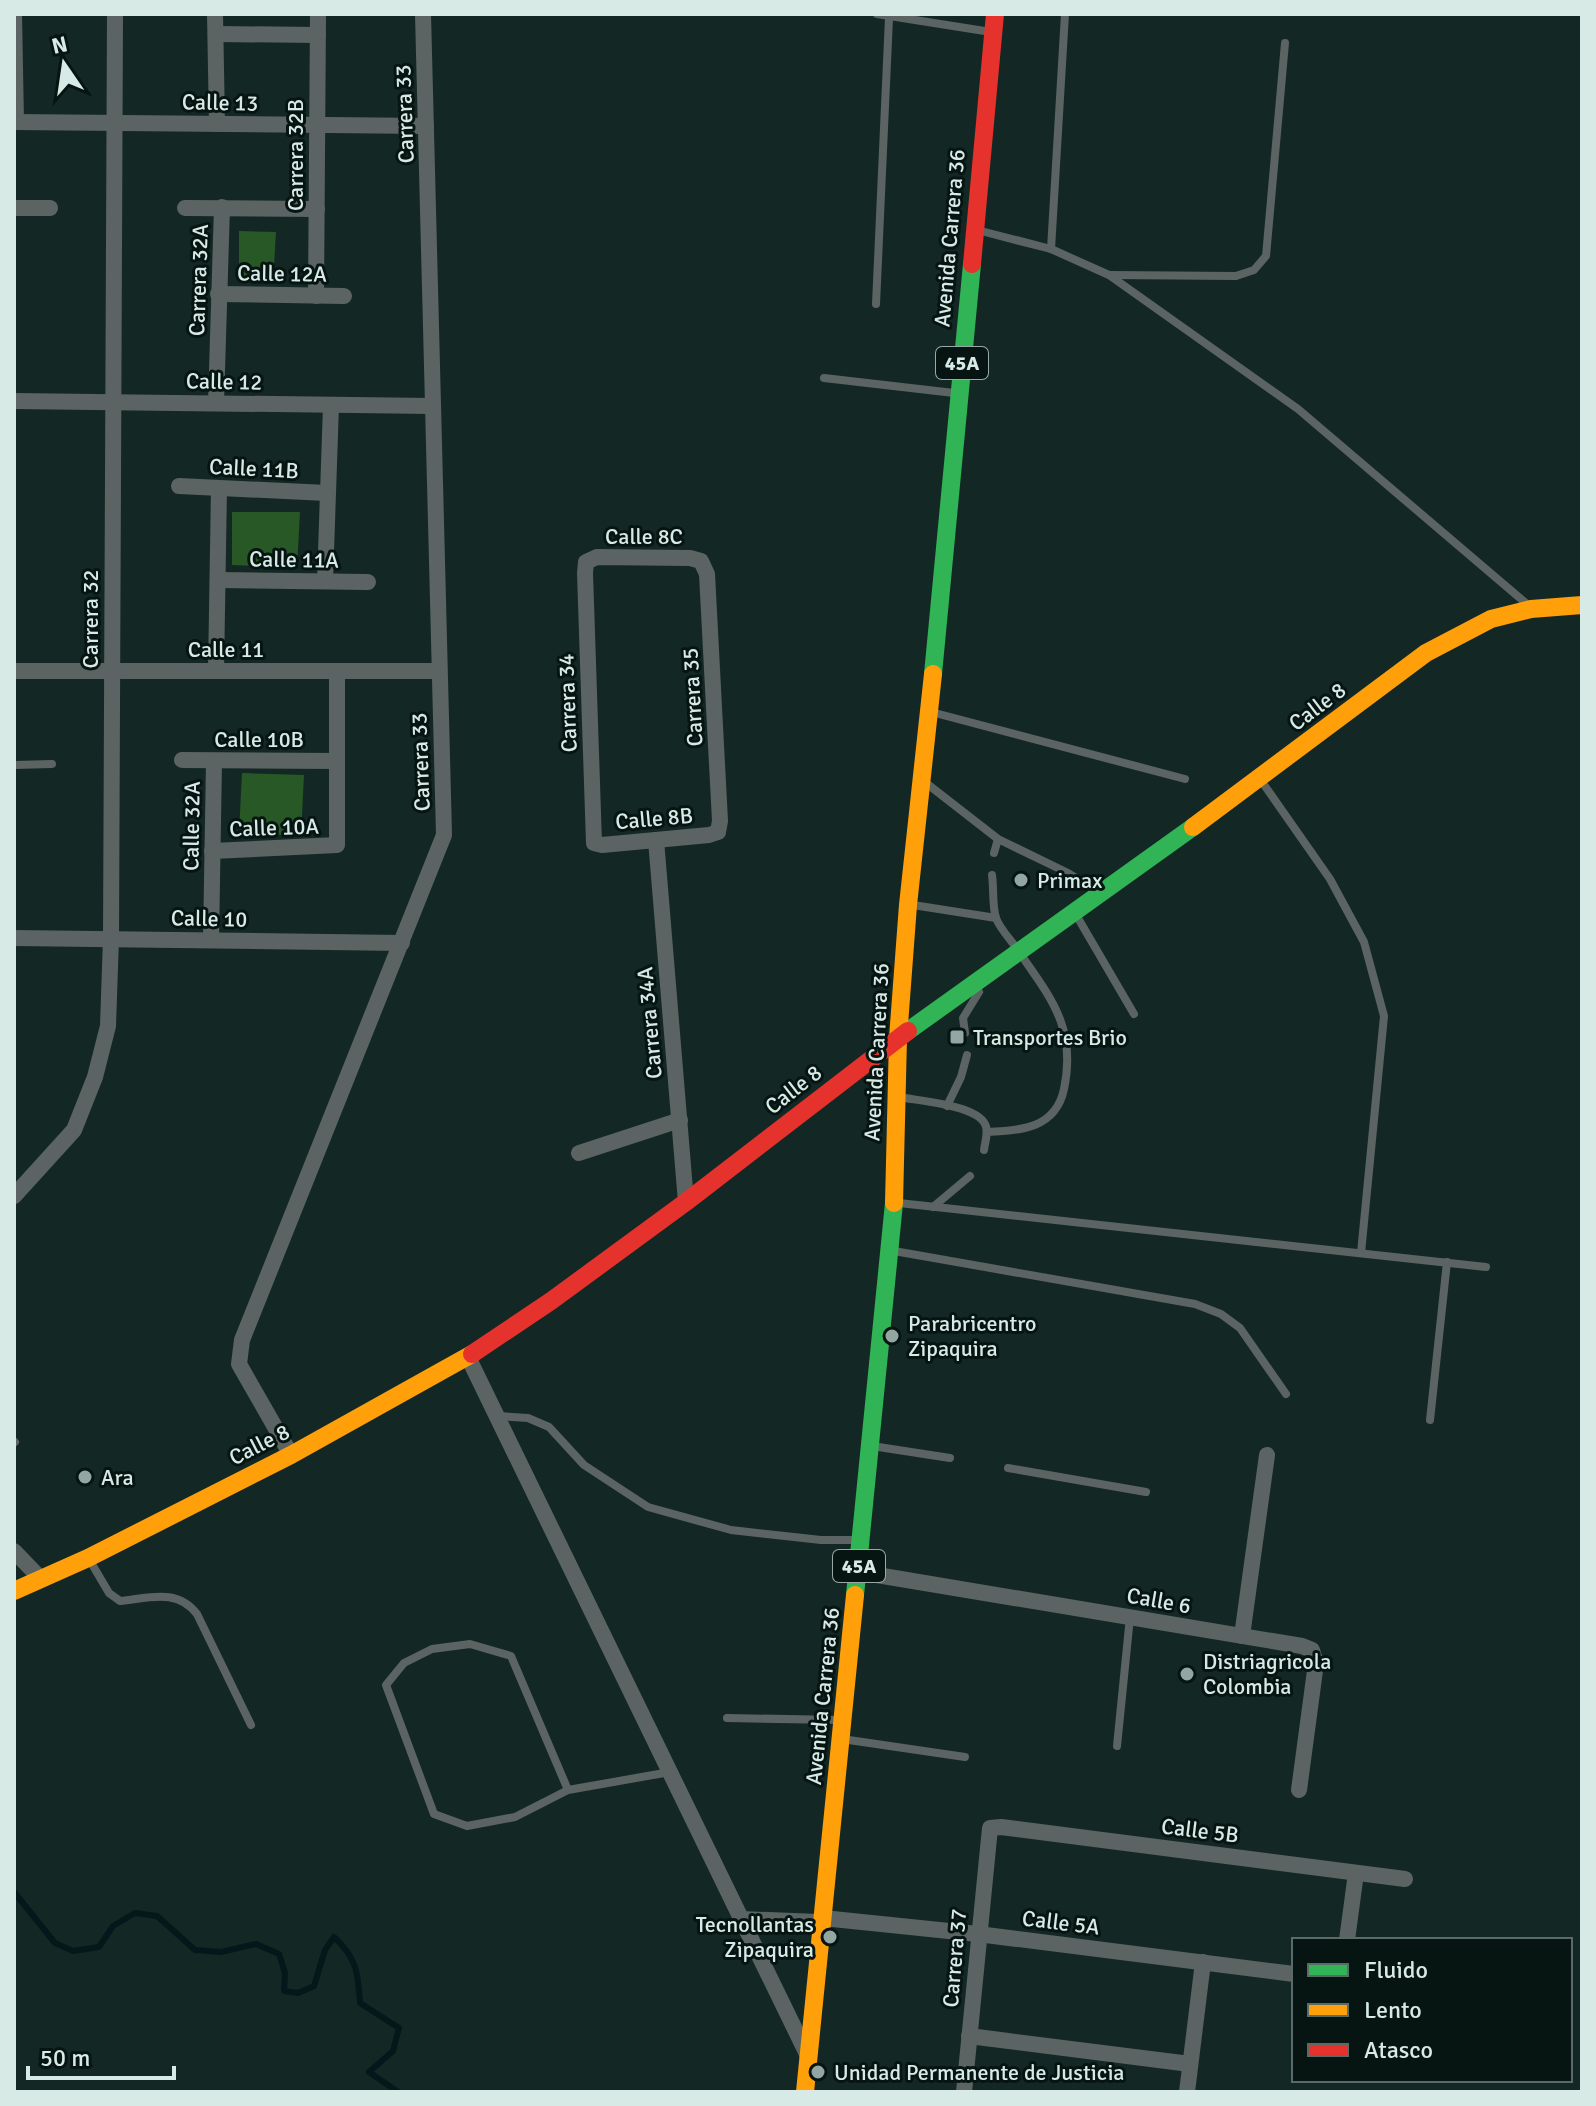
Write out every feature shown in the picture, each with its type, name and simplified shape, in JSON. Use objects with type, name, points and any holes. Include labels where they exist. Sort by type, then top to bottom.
[{"type":"main road","name":"Avenida Carrera 36","points":[[805,2092],[890,1250],[898,1038],[908,905],[930,711],[994,23]]},
{"type":"main road","name":"Calle 8","points":[[14,1591],[88,1558],[291,1455],[468,1357],[551,1301],[686,1202],[898,1038],[1259,779],[1426,653],[1491,619],[1531,609],[1582,605]]},
{"type":"street","points":[[14,14],[15,122]]},
{"type":"street","name":"Carrera 32","points":[[14,1196],[74,1130],[95,1077],[108,1026],[115,14]]},
{"type":"street","points":[[215,14],[217,124]]},
{"type":"street","name":"Carrera 32B","points":[[316,296],[318,14]]},
{"type":"street","name":"Carrera 33","points":[[291,1455],[239,1364],[242,1340],[444,835],[423,14]]},
{"type":"street","points":[[216,34],[318,35]]},
{"type":"street","name":"Calle 13","points":[[15,122],[426,126]]},
{"type":"street","name":"Carrera 32A","points":[[216,403],[222,207]]},
{"type":"street","points":[[14,208],[50,208]]},
{"type":"street","points":[[185,208],[317,209]]},
{"type":"street","name":"Calle 12A","points":[[218,294],[344,296]]},
{"type":"street","name":"Calle 12","points":[[14,401],[433,406]]},
{"type":"street","points":[[325,581],[331,405]]},
{"type":"street","name":"Calle 11B","points":[[179,486],[327,493]]},
{"type":"street","points":[[216,671],[219,488]]},
{"type":"street","name":"Calle 8C","points":[[586,562],[597,557],[690,558],[701,561]]},
{"type":"street","name":"Carrera 35","points":[[701,561],[707,574],[720,821],[718,832]]},
{"type":"street","name":"Carrera 34","points":[[586,562],[594,843]]},
{"type":"street","name":"Calle 11A","points":[[218,580],[368,582]]},
{"type":"street","name":"Calle 11","points":[[14,671],[439,671]]},
{"type":"street","points":[[337,671],[337,761]]},
{"type":"street","name":"Calle 10B","points":[[182,760],[337,761]]},
{"type":"street","name":"Calle 32A","points":[[211,940],[214,761]]},
{"type":"street","name":"Calle 10A","points":[[212,851],[337,845],[337,761]]},
{"type":"street","name":"Calle 8B","points":[[594,843],[602,845],[718,832]]},
{"type":"street","name":"Carrera 34A","points":[[656,840],[686,1202]]},
{"type":"street","name":"Calle 10","points":[[14,938],[402,943]]},
{"type":"street","points":[[579,1153],[680,1120]]},
{"type":"street","points":[[468,1357],[807,2055]]},
{"type":"street","points":[[1242,1636],[1267,1455]]},
{"type":"street","points":[[14,1551],[41,1579]]},
{"type":"street","name":"Calle 6","points":[[859,1572],[1312,1650],[1316,1663],[1299,1790]]},
{"type":"street","name":"Calle 5B","points":[[990,1828],[1405,1879]]},
{"type":"street","name":"Carrera 37","points":[[964,2092],[990,1828]]},
{"type":"street","points":[[1347,1938],[1356,1873]]},
{"type":"street","name":"Calle 5A","points":[[823,1918],[978,1934],[1292,1974]]},
{"type":"street","points":[[1187,2092],[1203,1962]]},
{"type":"street","points":[[969,2036],[1190,2064]]},
{"type":"lane","points":[[877,14],[889,18],[994,23]]},
{"type":"lane","points":[[1051,249],[1065,14]]},
{"type":"lane","points":[[876,304],[889,18]]},
{"type":"lane","points":[[1109,275],[1236,276],[1254,270],[1266,256],[1285,43]]},
{"type":"lane","points":[[974,229],[1051,249],[1109,275],[1298,409],[1531,609]]},
{"type":"lane","points":[[824,378],[959,394]]},
{"type":"lane","points":[[930,711],[1185,779]]},
{"type":"lane","points":[[14,765],[52,764]]},
{"type":"lane","points":[[1259,779],[1330,879],[1364,942],[1384,1016],[1361,1253]]},
{"type":"lane","points":[[922,780],[998,839],[1101,893]]},
{"type":"lane","points":[[994,853],[998,839]]},
{"type":"lane","points":[[987,1132],[1018,1131],[1039,1125],[1053,1116],[1062,1098],[1067,1073],[1067,1039],[1059,1012],[996,918],[992,875]]},
{"type":"lane","points":[[908,905],[996,918]]},
{"type":"lane","points":[[1075,913],[1134,1014]]},
{"type":"lane","points":[[965,1033],[963,1018],[993,972]]},
{"type":"lane","points":[[947,1106],[961,1077],[967,1055]]},
{"type":"lane","points":[[896,1097],[973,1112],[985,1123],[984,1150]]},
{"type":"lane","points":[[933,1207],[970,1176]]},
{"type":"lane","points":[[894,1203],[1486,1267]]},
{"type":"lane","points":[[890,1250],[1195,1304],[1221,1314],[1240,1328],[1286,1394]]},
{"type":"lane","points":[[1430,1420],[1447,1262]]},
{"type":"lane","points":[[498,1416],[528,1418],[549,1427],[584,1465],[648,1507],[731,1530],[821,1540],[862,1540]]},
{"type":"lane","points":[[871,1446],[950,1458]]},
{"type":"lane","points":[[1008,1468],[1146,1492]]},
{"type":"lane","points":[[88,1558],[109,1593],[120,1601],[164,1596],[187,1602],[197,1614],[251,1725]]},
{"type":"lane","points":[[1117,1746],[1130,1617]]},
{"type":"lane","points":[[568,1790],[511,1656],[470,1644],[432,1649],[404,1663],[386,1685],[434,1814],[467,1826],[515,1817],[568,1790],[671,1772]]},
{"type":"lane","points":[[727,1718],[841,1720]]},
{"type":"lane","points":[[841,1739],[965,1757]]},
{"type":"lane","points":[[740,1915],[823,1918]]},
{"type":"green space","points":[[239,231],[276,232],[273,282],[239,279]]},
{"type":"green space","points":[[232,512],[300,512],[297,568],[232,565]]},
{"type":"green space","points":[[242,773],[304,775],[301,836],[239,833]]},
{"type":"waterway","points":[[14,1892],[55,1943],[73,1951],[99,1947],[113,1926],[135,1913],[157,1916],[195,1950],[221,1952],[256,1944],[279,1954],[285,1973],[284,1991],[298,1993],[314,1986],[325,1950],[334,1937],[355,1967],[360,2003],[399,2028],[393,2051],[369,2072],[398,2092]]},
{"type":"traffic: fast","points":[[933,674],[972,264]]},
{"type":"traffic: fast","points":[[908,1031],[1193,827]]},
{"type":"traffic: fast","points":[[855,1595],[894,1203]]},
{"type":"traffic: slow","points":[[1193,827],[1426,653],[1491,619],[1531,609],[1582,605]]},
{"type":"traffic: slow","points":[[894,1203],[898,1038],[908,905],[933,674]]},
{"type":"traffic: slow","points":[[14,1591],[88,1558],[291,1455],[472,1354]]},
{"type":"traffic: slow","points":[[805,2092],[855,1595]]},
{"type":"traffic: jam","points":[[972,264],[995,14]]},
{"type":"traffic: jam","points":[[472,1354],[551,1301],[686,1202],[908,1031]]},
{"type":"place","name":"Primax","points":[[1021,880]]},
{"type":"place","name":"Transportes Brio","points":[[957,1037]]},
{"type":"place","name":"Parabricentro Zipaquira","points":[[892,1336]]},
{"type":"place","name":"Ara","points":[[85,1477]]},
{"type":"place","name":"Distriagricola Colombia","points":[[1187,1674]]},
{"type":"place","name":"Tecnollantas Zipaquira","points":[[830,1937]]},
{"type":"place","name":"Unidad Permanente de Justicia","points":[[818,2072]]}]
